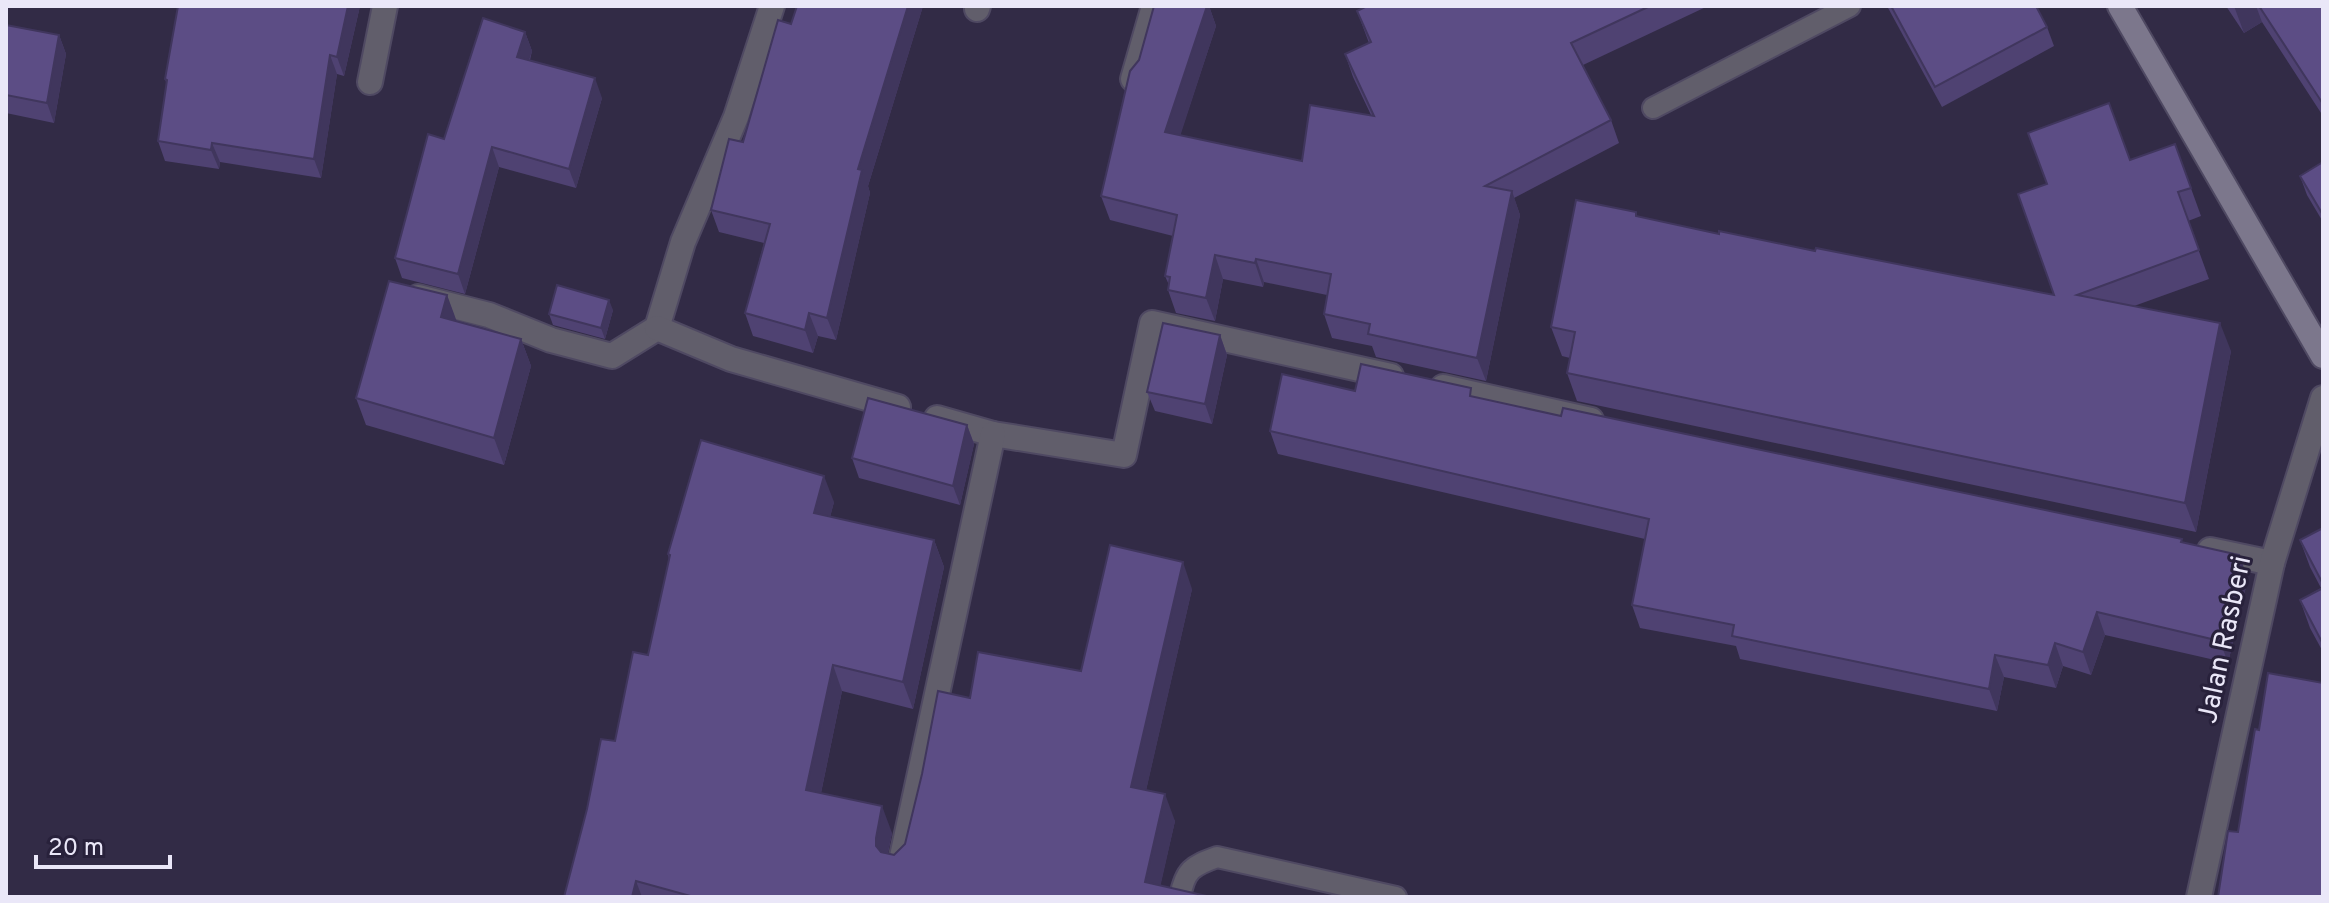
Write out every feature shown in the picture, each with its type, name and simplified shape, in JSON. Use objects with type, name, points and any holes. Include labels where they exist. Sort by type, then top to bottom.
[{"type":"main road","points":[[2120,6],[2323,356]]},
{"type":"street","points":[[370,82],[385,6]]},
{"type":"street","points":[[392,291],[489,315],[551,340],[612,356],[657,328],[683,242],[736,117],[772,6]]},
{"type":"street","points":[[1133,79],[1154,6]]},
{"type":"street","points":[[657,328],[731,359],[993,434],[1124,455],[1152,323],[1613,425]]},
{"type":"street","name":"Jalan Rasberi","points":[[2199,897],[2272,563],[2323,398]]},
{"type":"street","points":[[900,867],[993,434]]},
{"type":"street","points":[[2180,544],[2272,563]]},
{"type":"lane","points":[[1653,108],[1850,6]]},
{"type":"lane","points":[[1180,897],[1183,881],[1195,865],[1217,857],[1396,897]]},
{"type":"building","points":[[178,6],[348,6],[337,57],[330,55],[314,159],[212,143],[211,150],[158,141]]},
{"type":"building","points":[[797,6],[908,6],[858,169],[862,170],[827,318],[809,313],[805,330],[745,313],[770,224],[711,210],[729,139],[743,142],[778,20],[791,24]]},
{"type":"building","points":[[1154,6],[1207,6],[1165,132],[1302,161],[1310,105],[1374,116],[1345,54],[1371,42],[1357,11],[1367,6],[1650,6],[1571,43],[1611,120],[1485,186],[1512,191],[1477,358],[1368,334],[1370,324],[1324,314],[1331,274],[1256,259],[1255,263],[1215,255],[1206,298],[1168,290],[1170,277],[1165,276],[1177,215],[1101,196],[1130,71],[1139,60]]},
{"type":"building","points":[[1891,6],[2036,6],[2047,27],[1935,87]]},
{"type":"building","points":[[2259,6],[2323,6],[2323,104]]},
{"type":"building","points":[[483,18],[525,32],[517,57],[595,78],[569,169],[492,147],[458,274],[395,258],[428,134],[444,139]]},
{"type":"building","points":[[6,25],[59,35],[47,103],[6,95]]},
{"type":"building","points":[[2109,103],[2130,160],[2175,144],[2191,188],[2178,192],[2199,250],[2077,295],[2220,323],[2185,503],[1567,373],[1575,332],[1551,327],[1576,200],[1719,234],[1719,231],[1815,251],[1816,248],[2054,295],[2018,194],[2047,184],[2028,133]]},
{"type":"building","points":[[2323,162],[2323,215],[2300,176]]},
{"type":"building","points":[[389,281],[447,295],[441,317],[521,339],[494,438],[356,398]]},
{"type":"building","points":[[557,285],[609,300],[601,328],[549,314]]},
{"type":"building","points":[[1163,323],[1220,335],[1205,404],[1147,392]]},
{"type":"building","points":[[1361,364],[1471,388],[1470,396],[1561,416],[1563,408],[2182,539],[2181,542],[2239,555],[2220,641],[2097,612],[2083,652],[2055,643],[2048,665],[1995,655],[1989,689],[1732,636],[1734,625],[1632,605],[1649,519],[1270,431],[1282,374],[1355,391]]},
{"type":"building","points":[[868,398],[967,425],[953,486],[852,458]]},
{"type":"building","points":[[701,440],[824,476],[814,513],[934,540],[903,682],[833,665],[806,790],[882,806],[876,838],[876,846],[881,852],[894,855],[905,844],[938,691],[970,698],[978,652],[1081,671],[1110,545],[1183,562],[1131,787],[1165,794],[1145,882],[1211,897],[694,897],[636,881],[632,897],[564,897],[601,739],[615,741],[633,652],[648,655],[668,554]]},
{"type":"building","points":[[2323,528],[2323,584],[2300,540]]},
{"type":"building","points":[[2323,588],[2323,644],[2300,600]]},
{"type":"building","points":[[2268,673],[2323,683],[2323,897],[2218,897],[2228,831],[2238,832]]}]
